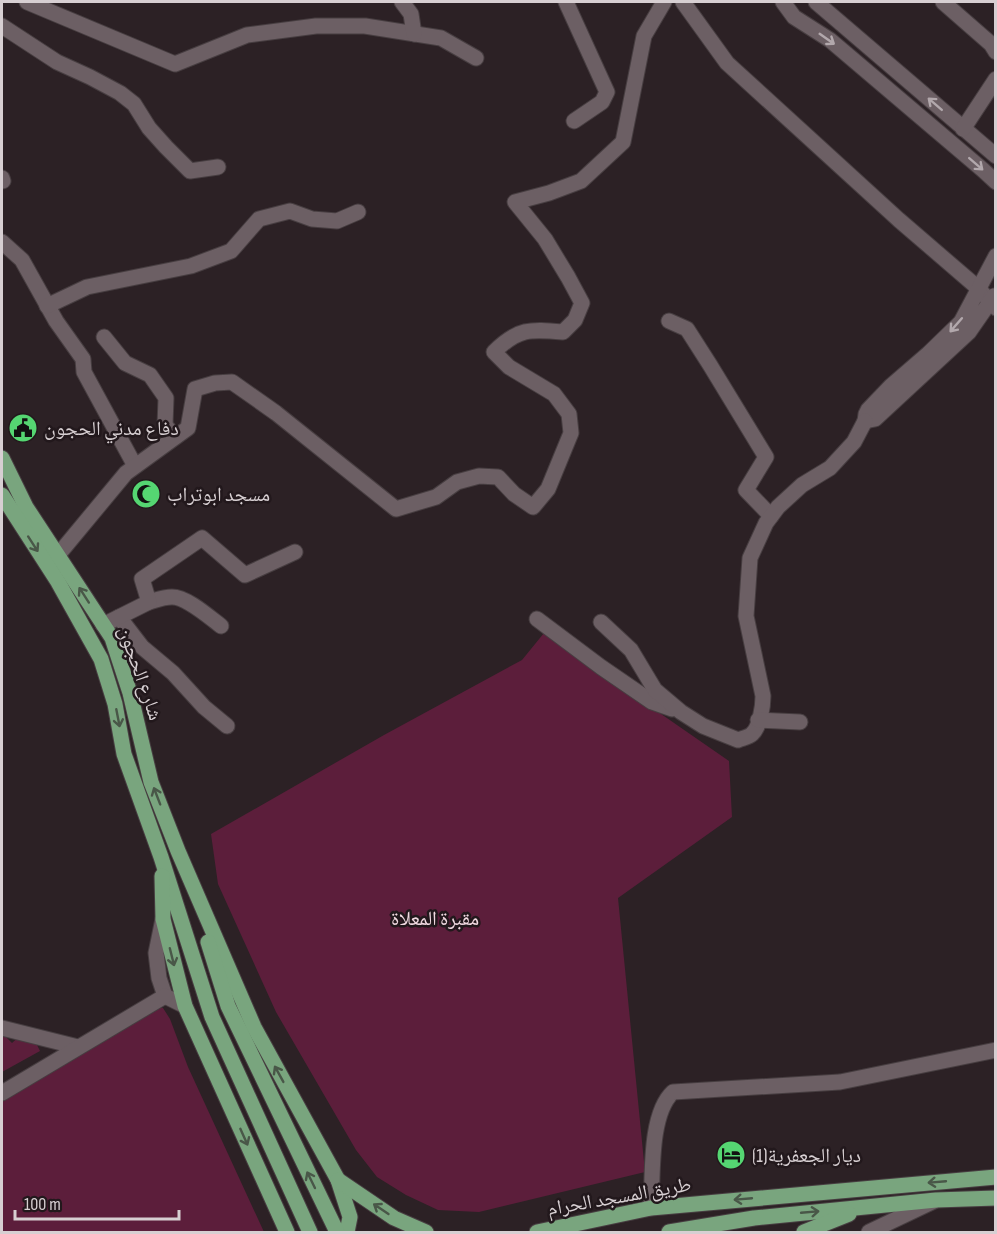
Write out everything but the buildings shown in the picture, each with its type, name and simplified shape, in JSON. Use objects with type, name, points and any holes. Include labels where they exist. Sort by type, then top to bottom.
[{"type":"main road","name":"شارع الحجون","points":[[2,458],[26,507],[112,638],[130,693],[151,782],[178,851]]},
{"type":"main road","name":"شارع الحجون","points":[[2,495],[58,582],[101,659],[115,704],[124,754],[161,857],[212,1017],[310,1233]]},
{"type":"main road","points":[[178,851],[228,1006],[337,1233]]},
{"type":"main road","points":[[178,851],[254,1027],[338,1180],[350,1217],[347,1233]]},
{"type":"main road","points":[[161,857],[163,919],[184,1006],[287,1231]]},
{"type":"main road","name":"طريق المسجد الحرام","points":[[525,1233],[540,1232],[651,1208],[996,1177]]},
{"type":"main road","points":[[338,1180],[394,1218],[426,1233]]},
{"type":"main road","points":[[669,1233],[754,1218],[936,1200],[996,1198]]},
{"type":"main road","points":[[804,1233],[866,1207]]},
{"type":"street","points":[[27,2],[175,64],[247,35],[316,26],[365,26],[441,38],[476,58]]},
{"type":"street","points":[[402,2],[411,14],[414,34]]},
{"type":"street","points":[[566,2],[607,92],[602,102],[574,121]]},
{"type":"street","points":[[58,555],[126,472],[188,428],[195,389],[215,383],[232,382],[276,413],[396,509],[436,497],[457,482],[479,476],[498,477],[514,494],[533,507],[548,489],[572,433],[569,414],[554,394],[509,367],[494,352],[507,339],[528,330],[563,332],[575,320],[582,303],[545,239],[515,202],[581,182],[623,142],[644,36],[664,2]]},
{"type":"street","points":[[683,2],[727,63],[899,220],[993,302],[969,332],[875,419],[865,421]]},
{"type":"street","points":[[783,2],[794,17],[830,40],[996,182]]},
{"type":"street","points":[[816,2],[996,156]]},
{"type":"street","points":[[943,2],[991,44],[996,52]]},
{"type":"street","points":[[2,26],[57,62],[120,93],[134,105],[150,129],[190,171],[218,167]]},
{"type":"street","points":[[963,129],[996,79]]},
{"type":"street","points":[[47,306],[87,287],[191,266],[231,251],[259,219],[291,211],[312,219],[337,221],[358,212]]},
{"type":"street","points":[[2,242],[22,260],[56,321],[83,359],[84,372],[135,466]]},
{"type":"street","points":[[601,622],[631,650],[655,690],[681,712],[703,726],[738,740],[751,736],[763,708],[763,696],[746,616],[750,558],[766,523],[778,507],[802,485],[830,468],[854,442],[868,410],[961,322],[996,256]]},
{"type":"street","points":[[669,321],[687,329],[766,457],[746,490],[771,516]]},
{"type":"street","points":[[104,337],[124,363],[150,375],[166,398],[165,425],[175,437]]},
{"type":"street","points":[[149,602],[142,579],[202,538],[245,575],[295,552]]},
{"type":"street","points":[[103,625],[149,602],[171,597],[193,605],[221,626]]},
{"type":"street","points":[[119,617],[142,647],[173,673],[204,707],[227,726]]},
{"type":"street","points":[[537,619],[652,702],[681,712]]},
{"type":"street","points":[[758,720],[800,722]]},
{"type":"street","points":[[163,919],[156,953],[159,978],[165,996],[184,1006]]},
{"type":"street","points":[[2,1093],[165,996]]},
{"type":"street","points":[[2,1028],[78,1047]]},
{"type":"street","points":[[651,1208],[655,1130],[661,1109],[673,1092],[840,1082],[996,1050]]},
{"type":"street","points":[[869,1233],[936,1200]]},
{"type":"green space","name":"مقبرة المعلاة","points":[[544,633],[729,761],[732,817],[618,898],[645,1172],[479,1212],[438,1210],[406,1195],[377,1177],[356,1150],[276,1012],[218,884],[211,834],[384,735],[522,660]]},
{"type":"green space","points":[[151,1006],[163,1008],[170,1019],[188,1067],[264,1232],[2,1232],[2,1093]]},
{"type":"green space","points":[[2,1033],[12,1043],[22,1034],[35,1041],[40,1051],[2,1072]]},
{"type":"place","name":"دفاع مدني الحجون","points":[[23,428]]},
{"type":"place","name":"مسجد ابوتراب","points":[[146,494]]},
{"type":"place","name":"ديار الجعفرية(1)","points":[[731,1155]]}]
